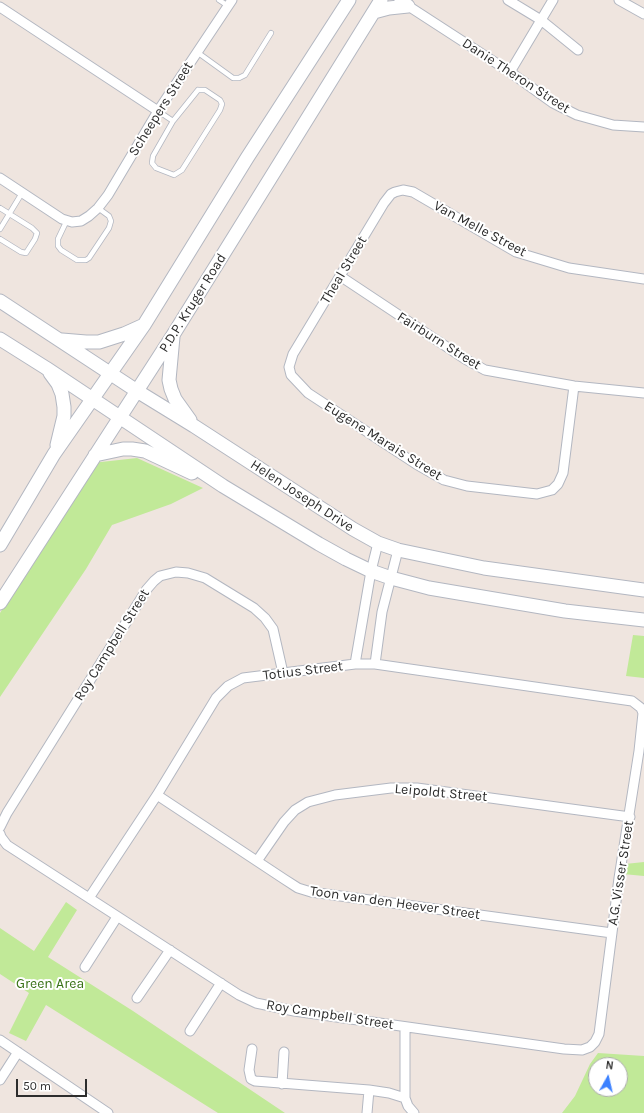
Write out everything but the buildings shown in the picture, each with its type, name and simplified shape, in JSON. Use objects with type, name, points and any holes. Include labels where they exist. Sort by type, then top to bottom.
[{"type":"street","points":[[0,545],[54,454],[144,325],[247,158],[349,0]]},
{"type":"street","name":"P.D.P. Kruger Road","points":[[0,603],[173,335],[381,0]]},
{"type":"street","points":[[508,0],[542,20],[578,50]]},
{"type":"street","points":[[510,72],[553,0]]},
{"type":"street","points":[[619,0],[644,14]]},
{"type":"street","name":"Scheepers Street","points":[[67,220],[72,222],[81,221],[98,208],[108,195],[158,111],[230,3]]},
{"type":"street","points":[[374,12],[406,4]]},
{"type":"street","name":"Danie Theron Street","points":[[406,4],[510,72],[553,103],[576,115],[613,125],[644,127]]},
{"type":"street","points":[[0,7],[158,111]]},
{"type":"street","points":[[0,178],[50,211],[67,220]]},
{"type":"street","name":"Theal Street","points":[[289,367],[293,354],[391,194],[403,190],[413,192]]},
{"type":"street","name":"Van Melle Street","points":[[413,192],[516,252],[569,268],[644,279]]},
{"type":"street","name":"Fairburn Street","points":[[340,276],[465,360],[486,370],[574,386],[644,393]]},
{"type":"street","name":"Helen Joseph Drive","points":[[0,301],[137,391],[353,529],[378,543],[398,550],[484,568],[644,590]]},
{"type":"street","points":[[59,339],[99,342],[124,334],[144,325]]},
{"type":"street","points":[[173,335],[169,380],[171,389],[175,399],[194,426]]},
{"type":"street","points":[[0,339],[120,416],[223,486],[319,544],[371,571],[429,588],[565,611],[644,620]]},
{"type":"street","name":"Eugene Marais Street","points":[[289,367],[290,375],[308,393],[416,464],[444,480],[467,486],[538,494],[552,490],[558,484],[563,473],[574,386]]},
{"type":"street","points":[[46,368],[58,384],[62,394],[64,407],[59,439],[54,454]]},
{"type":"street","points":[[95,455],[123,449],[145,451],[215,485],[223,486]]},
{"type":"street","points":[[355,664],[371,571],[378,543]]},
{"type":"street","points":[[375,664],[382,612],[398,550]]},
{"type":"street","name":"Roy Campbell Street","points":[[0,827],[7,813],[147,588],[160,576],[176,572],[188,573],[205,578],[254,608],[265,618],[273,630],[283,673]]},
{"type":"street","name":"Totius Street","points":[[88,898],[157,795],[216,698],[228,686],[243,678],[355,664],[375,664],[632,701]]},
{"type":"street","name":"A.G. Visser Street","points":[[590,1047],[595,1042],[599,1034],[619,878],[630,817],[644,717],[641,708],[632,701]]},
{"type":"street","name":"Leipoldt Street","points":[[257,861],[284,822],[295,810],[308,802],[335,795],[391,788],[417,788],[630,817]]},
{"type":"street","name":"Toon van den Heever Street","points":[[157,795],[298,888],[311,892],[612,933]]},
{"type":"street","name":"Roy Campbell Street","points":[[0,834],[7,845],[117,917],[249,1000],[274,1008],[564,1049],[582,1050],[590,1047]]},
{"type":"street","points":[[85,967],[117,917]]},
{"type":"street","points":[[137,998],[170,950]]},
{"type":"street","points":[[190,1031],[221,983]]},
{"type":"street","points":[[405,1027],[405,1098],[408,1106],[414,1113]]},
{"type":"street","points":[[0,1040],[108,1113]]},
{"type":"street","points":[[252,1049],[249,1070],[251,1079],[282,1084],[369,1090],[389,1093],[405,1098]]},
{"type":"street","points":[[0,1080],[18,1052]]},
{"type":"street","points":[[282,1084],[284,1052]]},
{"type":"street","points":[[366,1113],[369,1090]]},
{"type":"lane","points":[[219,0],[230,3]]},
{"type":"lane","points":[[197,52],[232,78],[239,78],[244,75],[271,33]]},
{"type":"lane","points":[[198,90],[205,90],[220,100],[222,104],[220,110],[182,170],[174,175],[156,168],[152,163],[153,156],[173,121],[198,90]]},
{"type":"lane","points":[[158,111],[173,121]]},
{"type":"lane","points":[[0,229],[22,193]]},
{"type":"lane","points":[[0,208],[35,230],[37,233],[37,236],[28,250],[24,253],[0,239]]},
{"type":"lane","points":[[67,220],[58,239],[58,246],[61,250],[77,260],[86,260],[105,235],[111,222],[109,216],[98,208]]},
{"type":"green space","points":[[137,458],[203,488],[171,504],[112,525],[86,569],[0,697],[0,613],[92,463]]},
{"type":"green space","points":[[633,635],[644,636],[644,678],[626,676]]},
{"type":"green space","points":[[644,862],[644,876],[623,874],[625,864]]},
{"type":"green space","name":"Green Area","points":[[66,902],[77,910],[48,957],[133,1011],[285,1113],[218,1113],[46,1005],[26,1041],[9,1033],[29,993],[0,974],[0,928],[34,951]]},
{"type":"green space","points":[[598,1053],[644,1056],[644,1113],[562,1113],[575,1096],[588,1068],[588,1097],[628,1097],[628,1057],[595,1057]]}]
